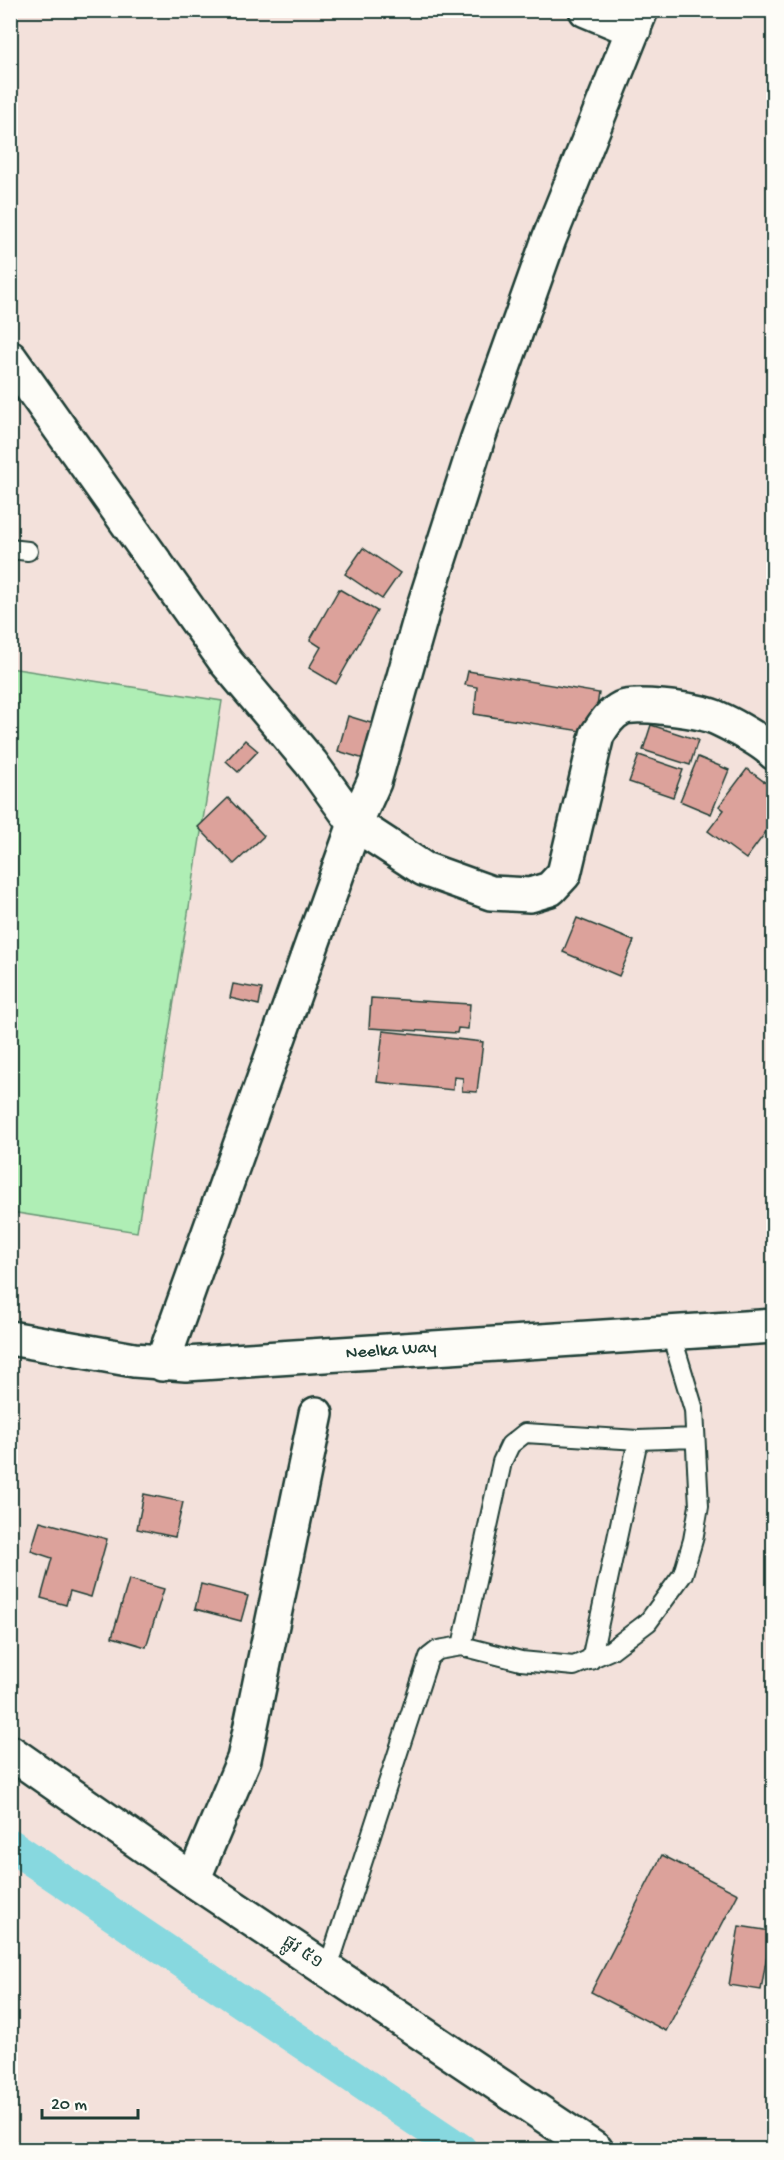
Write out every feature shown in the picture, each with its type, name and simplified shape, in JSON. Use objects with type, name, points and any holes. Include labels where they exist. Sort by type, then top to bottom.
[{"type":"street","points":[[162,1364],[355,824],[374,782],[424,606],[477,441],[549,239],[638,20],[586,10]]},
{"type":"street","points":[[10,358],[226,662],[311,763],[355,824],[424,869],[491,893],[530,895],[550,889],[564,874],[597,735],[609,718],[624,707],[645,706],[707,714],[765,744],[774,753]]},
{"type":"street","name":"Neelka Way","points":[[10,1338],[162,1364],[186,1364],[671,1334],[760,1325],[774,1326]]},
{"type":"street","points":[[193,1880],[244,1759],[316,1414]]},
{"type":"street","name":"ផ្លូវ ៥១","points":[[10,1752],[193,1880],[596,2150]]},
{"type":"lane","points":[[327,1971],[429,1657],[438,1650],[462,1646],[521,1661],[574,1666],[611,1650],[648,1622],[683,1574],[693,1540],[699,1506],[694,1410],[671,1334]]},
{"type":"lane","points":[[462,1646],[502,1462],[510,1445],[525,1433],[638,1440],[694,1438]]},
{"type":"lane","points":[[591,1660],[638,1440]]},
{"type":"green space","points":[[10,668],[222,701],[137,1232],[11,1212]]},
{"type":"building","points":[[363,548],[400,573],[382,599],[345,574]]},
{"type":"building","points":[[339,589],[377,611],[336,684],[309,668],[321,647],[310,640]]},
{"type":"building","points":[[468,671],[599,693],[593,733],[474,714],[477,687],[465,685]]},
{"type":"building","points":[[348,716],[374,724],[364,759],[338,751]]},
{"type":"building","points":[[651,725],[698,740],[690,765],[643,750]]},
{"type":"building","points":[[245,740],[258,751],[238,772],[226,761]]},
{"type":"building","points":[[639,755],[683,770],[673,797],[629,782]]},
{"type":"building","points":[[698,757],[729,770],[711,814],[680,801]]},
{"type":"building","points":[[747,769],[774,789],[774,821],[746,859],[708,831],[724,810],[719,806]]},
{"type":"building","points":[[228,798],[264,836],[234,864],[198,827]]},
{"type":"building","points":[[577,918],[634,941],[619,976],[563,952]]},
{"type":"building","points":[[233,984],[262,989],[259,1005],[230,998]]},
{"type":"building","points":[[371,998],[470,1004],[468,1029],[458,1028],[457,1033],[369,1028]]},
{"type":"building","points":[[383,1031],[483,1042],[477,1092],[462,1091],[463,1078],[454,1077],[453,1090],[377,1082]]},
{"type":"building","points":[[144,1494],[183,1502],[175,1537],[137,1529]]},
{"type":"building","points":[[40,1521],[107,1539],[91,1597],[70,1591],[66,1605],[41,1598],[52,1558],[31,1551]]},
{"type":"building","points":[[129,1579],[164,1589],[146,1647],[112,1637]]},
{"type":"building","points":[[201,1584],[248,1596],[241,1621],[195,1609]]},
{"type":"building","points":[[662,1855],[738,1894],[666,2031],[591,1992]]},
{"type":"building","points":[[739,1926],[771,1931],[761,1990],[729,1985]]},
{"type":"waterway","points":[[10,1845],[461,2150]]}]
